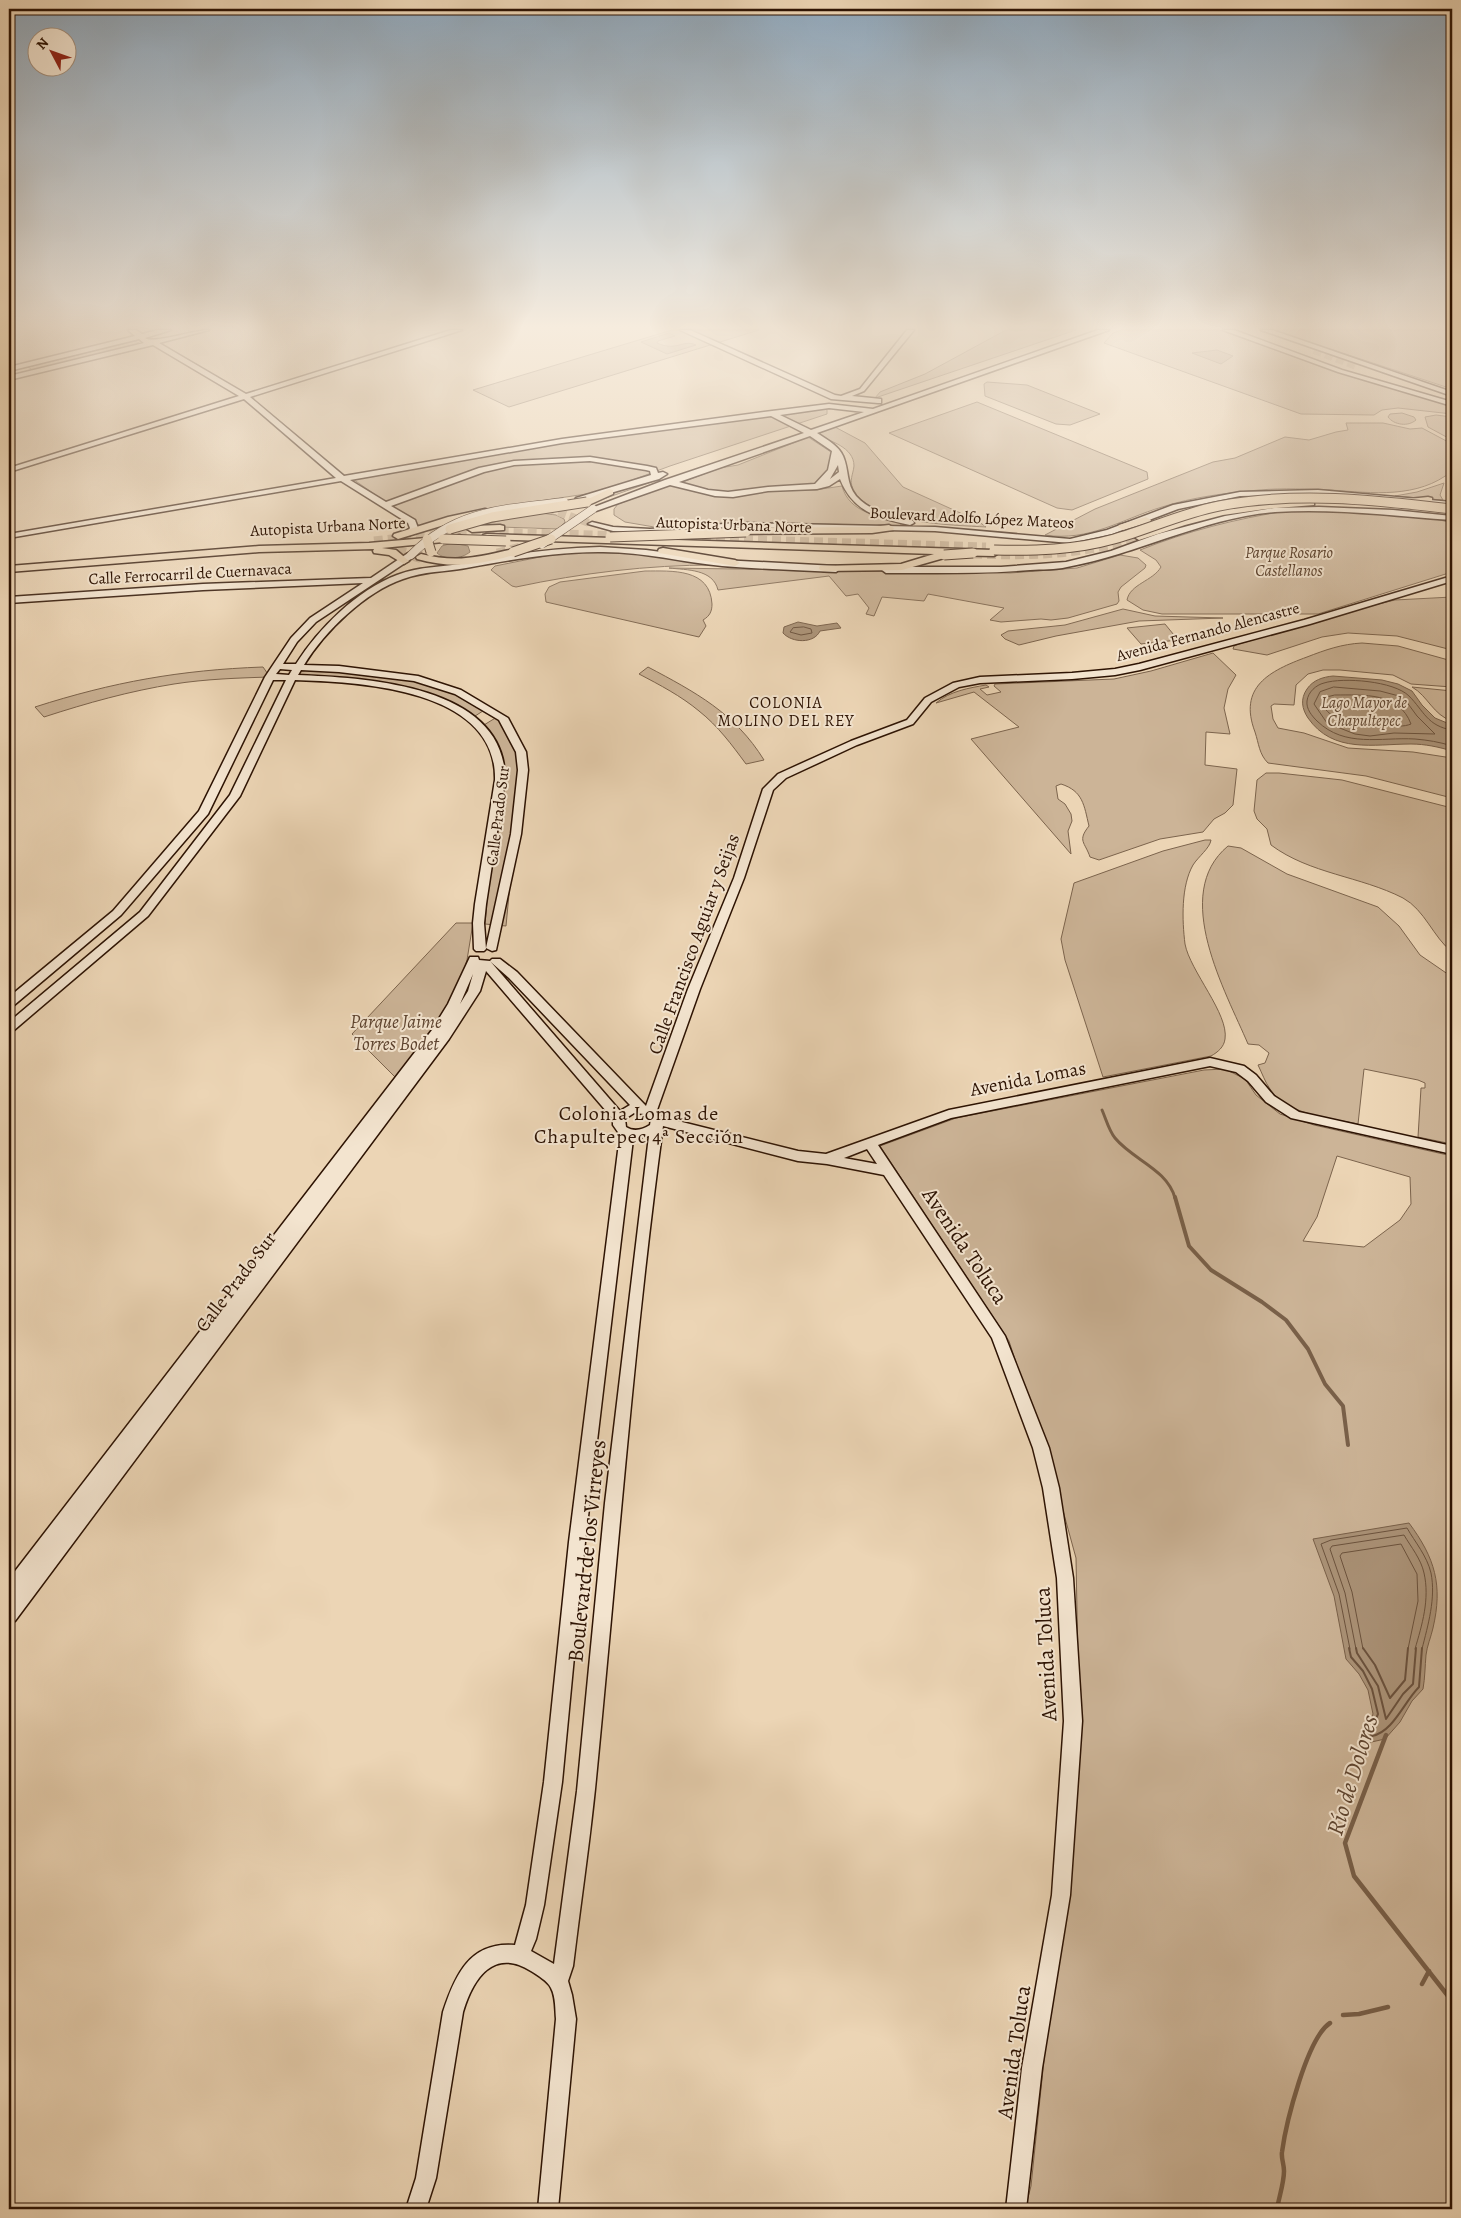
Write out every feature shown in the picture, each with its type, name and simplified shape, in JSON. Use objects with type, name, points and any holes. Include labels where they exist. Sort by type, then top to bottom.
[{"type":"highway","points":[[1302,491],[1319,497]]},
{"type":"highway","points":[[1143,528],[1178,510],[1214,502],[1288,494],[1360,495],[1413,500],[1451,508]]},
{"type":"highway","points":[[450,529],[501,515],[558,508],[583,500],[610,497]]},
{"type":"highway","points":[[1143,528],[1186,512],[1228,503],[1271,498],[1319,497],[1409,502],[1451,508]]},
{"type":"highway","name":"Autopista Urbana Norte","points":[[9,567],[268,546],[364,543],[456,534],[514,534],[609,542],[1044,550],[1098,543],[1122,537],[1184,514],[1254,501],[1340,498],[1451,508]]},
{"type":"highway","points":[[1409,502],[1428,500]]},
{"type":"highway","name":"Autopista Urbana Norte","points":[[9,567],[259,549],[358,547],[432,535],[1039,554],[1089,549],[1128,539],[1178,520],[1212,511],[1267,503],[1335,501],[1451,508]]},
{"type":"highway","points":[[1123,527],[1143,528],[1172,525],[1210,513],[1276,504],[1337,503],[1451,508]]},
{"type":"highway","points":[[1161,536],[1184,526],[1276,504]]},
{"type":"highway","points":[[432,535],[452,519],[488,514]]},
{"type":"highway","points":[[697,532],[889,528]]},
{"type":"highway","points":[[472,529],[632,531]]},
{"type":"highway","points":[[650,531],[746,532]]},
{"type":"highway","points":[[9,567],[244,544],[381,538],[410,533],[506,542],[609,542],[713,531]]},
{"type":"highway","points":[[432,535],[433,556],[448,561],[497,556]]},
{"type":"highway","points":[[173,557],[191,558],[283,552],[389,551],[412,558],[451,564],[505,555],[551,539]]},
{"type":"highway","points":[[126,555],[280,544],[374,541]]},
{"type":"highway","points":[[460,542],[609,542],[734,563]]},
{"type":"highway","points":[[358,547],[397,550]]},
{"type":"highway","points":[[9,567],[312,549]]},
{"type":"highway","points":[[824,568],[908,566],[938,556],[973,553]]},
{"type":"street","points":[[9,465],[114,434]]},
{"type":"street","points":[[9,470],[122,434]]},
{"type":"street","points":[[287,434],[332,472],[414,524],[414,528],[410,533]]},
{"type":"street","points":[[9,536],[496,452],[624,434]]},
{"type":"street","points":[[9,1028],[144,914],[229,805],[243,781],[292,677],[313,644],[332,623],[358,602],[399,577],[419,571],[463,566],[497,556],[516,554],[551,539],[610,497],[807,434]]},
{"type":"street","points":[[810,434],[836,451],[841,458],[842,473],[848,492],[863,507],[889,518],[935,529]]},
{"type":"street","points":[[808,487],[819,484],[828,478],[836,460],[836,451]]},
{"type":"street","points":[[385,505],[431,490],[482,470],[525,462],[600,460],[647,468],[666,478],[723,494],[773,488],[808,487],[830,483],[838,479],[842,473]]},
{"type":"street","points":[[666,478],[676,470]]},
{"type":"street","name":"Boulevard Adolfo López Mateos","points":[[592,524],[632,531],[739,525],[935,529],[1049,540],[1076,540],[1123,527],[1162,511],[1206,499],[1256,493],[1302,491],[1428,500],[1451,508]]},
{"type":"street","points":[[9,1003],[117,913],[204,812],[270,677],[316,627],[316,623],[313,620],[359,589],[412,558],[432,535],[488,514],[583,500]]},
{"type":"street","points":[[488,514],[547,508]]},
{"type":"street","points":[[497,556],[589,549],[640,552],[734,563],[824,568],[983,570],[1044,568],[1093,560],[1161,536],[1225,518],[1274,510],[1319,509],[1430,515],[1452,518]]},
{"type":"street","points":[[1430,515],[1452,522]]},
{"type":"street","points":[[1076,540],[1090,542],[1099,547],[1100,555],[1093,560]]},
{"type":"street","points":[[908,566],[983,570]]},
{"type":"street","name":"Avenida Fernando Alencastre","points":[[768,789],[782,776],[811,761],[910,722],[928,700],[956,685],[980,680],[1072,676],[1132,669],[1211,649],[1452,578]]},
{"type":"street","name":"Calle Ferrocarril de Cuernavaca","points":[[9,606],[24,602],[374,580]]},
{"type":"street","name":"Calle Ferrocarril de Cuernavaca","points":[[236,588],[350,585],[359,589]]},
{"type":"street","name":"Avenida Fernando Alencastre","points":[[1405,593],[1452,586]]},
{"type":"street","name":"Calle Ferrocarril de Cuernavaca","points":[[9,600],[24,602]]},
{"type":"street","points":[[280,666],[292,677]]},
{"type":"street","name":"Calle Prado Sur","points":[[9,1591],[436,1033],[484,959],[500,954],[492,948],[516,834],[523,770],[521,752],[510,726],[498,714],[458,692],[424,681],[381,674],[280,666]]},
{"type":"street","name":"Calle Prado Sur","points":[[9,1616],[445,1036],[474,991],[484,959],[479,916],[500,781],[498,756],[488,735],[468,716],[445,703],[385,684],[358,680],[270,677]]},
{"type":"street","points":[[220,780],[243,781]]},
{"type":"street","name":"Calle Francisco Aguiar y Seijas","points":[[652,1116],[694,988],[740,878],[768,789]]},
{"type":"street","points":[[209,803],[229,805]]},
{"type":"street","points":[[484,959],[513,975],[652,1116],[651,1132],[646,1134],[627,1134],[619,1127],[619,1118],[484,959]]},
{"type":"street","name":"Avenida Lomas","points":[[827,1159],[949,1114],[1210,1062],[1240,1069],[1252,1078],[1270,1099],[1295,1115],[1452,1150]]},
{"type":"street","points":[[619,1118],[627,1111],[652,1116],[798,1156],[827,1159],[888,1171]]},
{"type":"street","name":"Boulevard de los Virreyes","points":[[558,1981],[563,1966],[586,1791],[613,1503],[647,1196],[652,1116]]},
{"type":"street","name":"Boulevard de los Virreyes","points":[[520,1955],[527,1940],[535,1905],[554,1782],[578,1542],[627,1134]]},
{"type":"street","name":"Avenida Toluca","points":[[869,1142],[998,1336],[1040,1448],[1051,1488],[1065,1578],[1073,1722],[1061,1895],[1032,2068],[1016,2209]]},
{"type":"street","points":[[416,2209],[426,2178],[453,2012],[460,1988],[471,1971],[485,1958],[503,1952],[520,1955],[539,1965],[558,1981],[562,1994],[566,2019],[548,2209]]},
{"type":"green space","points":[[628,434],[768,434],[670,466],[600,492],[484,509],[459,515],[423,528],[350,477]]},
{"type":"green space","points":[[815,434],[847,434],[865,443],[903,487],[978,521],[986,527],[914,520],[894,516],[876,509],[862,501],[853,489],[851,480],[854,466],[853,459],[846,449]]},
{"type":"green space","points":[[890,434],[1054,434],[1147,472],[1148,479],[1072,510],[1057,508]]},
{"type":"green space","points":[[1331,434],[1432,434],[1452,444],[1452,471],[1439,480],[1425,486],[1394,492],[1277,489],[1210,496],[1162,507],[1091,532],[1061,536],[1045,535],[1095,509],[1213,462],[1235,458],[1285,437],[1309,440]]},
{"type":"green space","points":[[1440,434],[1452,434],[1452,440]]},
{"type":"green space","points":[[808,437],[834,454],[835,464],[823,481],[813,485],[772,487],[724,493],[680,483],[720,468],[738,465]]},
{"type":"green space","points":[[655,479],[657,480],[595,502],[541,513],[556,515],[564,519],[565,522],[558,529],[500,527],[457,531],[611,494]]},
{"type":"green space","points":[[1444,483],[1440,495],[1443,500],[1395,496],[1417,492]]},
{"type":"green space","points":[[670,485],[726,497],[772,490],[815,490],[842,486],[851,502],[858,508],[902,523],[900,526],[746,522],[660,528],[625,522],[614,515],[614,509],[618,504]]},
{"type":"green space","name":"Parque Rosario Castellanos","points":[[1286,511],[1328,511],[1428,517],[1452,523],[1452,572],[1318,614],[1162,614],[1143,610],[1127,600],[1132,590],[1153,576],[1161,567],[1156,560],[1140,550],[1212,526]]},
{"type":"green space","points":[[581,552],[645,554],[715,565],[664,566],[615,571],[516,587],[491,570],[495,566],[555,554]]},
{"type":"green space","points":[[1120,555],[1138,558],[1146,565],[1145,568],[1121,587],[1118,592],[1119,601],[1117,604],[1068,618],[1001,622],[990,620],[1004,608],[928,594],[924,601],[882,597],[874,616],[866,614],[869,608],[858,594],[846,596],[829,576],[718,590],[711,578],[705,574],[691,570],[669,568],[1010,573],[1077,568]]},
{"type":"green space","points":[[645,571],[667,571],[688,574],[704,584],[710,592],[712,607],[709,615],[703,620],[706,626],[699,637],[546,602],[545,594],[549,587],[560,582]]},
{"type":"green space","points":[[1452,597],[1452,650],[1397,636],[1348,633],[1322,637],[1267,655],[1233,649],[1234,646],[1239,644],[1349,611],[1395,600]]},
{"type":"green space","points":[[1123,609],[1155,616],[1223,618],[1139,621],[1056,636],[1019,645],[1005,639],[1001,635],[1008,631],[1065,625]]},
{"type":"green space","points":[[1165,624],[1178,640],[1141,644],[1127,628]]},
{"type":"green space","points":[[1362,643],[1398,646],[1452,661],[1452,687],[1411,684],[1393,675],[1323,670],[1308,674],[1296,685],[1294,705],[1274,704],[1271,706],[1273,719],[1278,728],[1304,733],[1348,748],[1413,752],[1452,758],[1452,798],[1366,776],[1268,763],[1263,756],[1251,716],[1251,703],[1254,692],[1260,683],[1280,668],[1293,662],[1334,648]]},
{"type":"green space","points":[[1213,653],[1236,675],[1228,689],[1224,708],[1230,734],[1206,732],[1205,765],[1237,769],[1233,805],[1225,813],[1214,819],[1203,832],[1160,839],[1099,860],[1090,857],[1083,842],[1083,835],[1089,826],[1084,805],[1074,791],[1061,784],[1056,786],[1058,799],[1065,804],[1071,814],[1072,821],[1068,831],[1071,854],[971,739],[1019,727],[974,692],[936,703],[953,693],[980,686],[986,685],[989,687],[980,689],[987,695],[1001,692],[994,686],[995,684],[1114,679],[1151,671]]},
{"type":"green space","points":[[263,667],[270,677],[186,682],[141,690],[44,717],[35,707],[120,684],[175,674]]},
{"type":"green space","points":[[299,667],[414,679],[452,692],[486,709],[472,718],[441,701],[388,685],[292,677]]},
{"type":"green space","points":[[648,667],[682,685],[713,705],[740,729],[764,760],[746,764],[719,729],[699,711],[678,696],[639,674]]},
{"type":"green space","points":[[1412,687],[1452,691],[1452,721],[1435,710]]},
{"type":"green space","points":[[497,717],[522,759],[506,926],[485,924],[499,765],[479,728]]},
{"type":"green space","points":[[1266,773],[1342,780],[1452,808],[1452,952],[1439,939],[1417,909],[1403,898],[1370,885],[1319,869],[1286,855],[1271,845],[1267,829],[1257,819],[1254,811],[1257,780]]},
{"type":"green space","points":[[1211,840],[1193,865],[1186,883],[1183,903],[1184,935],[1188,955],[1221,1017],[1225,1029],[1223,1044],[1211,1056],[1103,1077],[1065,960],[1061,939],[1074,883],[1163,851]]},
{"type":"green space","points":[[1228,846],[1241,848],[1287,874],[1378,907],[1399,926],[1420,955],[1452,977],[1452,1144],[1418,1137],[1421,1088],[1425,1088],[1425,1083],[1418,1080],[1364,1069],[1358,1124],[1298,1110],[1287,1105],[1270,1089],[1258,1065],[1265,1063],[1269,1053],[1259,1045],[1248,1044],[1217,971],[1208,944],[1203,916],[1204,890],[1211,866]]},
{"type":"green space","name":"Parque Jaime Torres Bodet","points":[[456,923],[473,923],[467,960],[454,1004],[399,1081],[352,1034]]},
{"type":"green space","points":[[1225,1069],[1245,1079],[1256,1095],[1280,1114],[1314,1125],[1452,1156],[1452,2209],[1025,2209],[1031,2186],[1079,1720],[1076,1558],[1056,1485],[1009,1341],[880,1146],[956,1118],[1204,1070]],"holes":[[[1337,1156],[1410,1177],[1411,1204],[1400,1220],[1364,1247],[1303,1241],[1317,1217]]]},
{"type":"water","points":[[452,543],[468,546],[470,552],[454,558],[441,556],[437,553],[442,546]]},
{"type":"water","points":[[798,622],[817,626],[837,623],[841,628],[820,631],[813,638],[803,641],[792,639],[783,633],[784,627]]},
{"type":"water","name":"Lago Mayor de Chapultepec","points":[[1333,676],[1382,680],[1398,684],[1412,691],[1435,718],[1452,725],[1452,751],[1416,744],[1355,744],[1329,737],[1308,718],[1303,708],[1303,700],[1305,693],[1312,683],[1322,678]]},
{"type":"water","points":[[1409,1523],[1431,1560],[1437,1585],[1436,1613],[1427,1652],[1423,1689],[1412,1701],[1400,1722],[1385,1739],[1367,1743],[1363,1737],[1373,1714],[1368,1690],[1359,1674],[1346,1659],[1334,1596],[1313,1539]]},
{"type":"waterway","name":"Río de Dolores","points":[[1102,1110],[1115,1138],[1122,1146],[1165,1179],[1175,1198]]},
{"type":"waterway","name":"Río de Dolores","points":[[1175,1197],[1189,1246],[1211,1270],[1262,1302],[1286,1320],[1308,1349],[1325,1384],[1343,1406],[1348,1445]]},
{"type":"waterway","name":"Río de Dolores","points":[[1386,1735],[1345,1843],[1354,1876],[1429,1971]]},
{"type":"waterway","points":[[1422,1984],[1429,1971]]},
{"type":"waterway","points":[[1429,1971],[1452,2001]]},
{"type":"waterway","points":[[1343,2015],[1359,2014],[1388,2007]]},
{"type":"waterway","points":[[1277,2209],[1284,2176],[1282,2152],[1293,2102],[1313,2045],[1321,2032],[1330,2023]]},
{"type":"tunnel","points":[[547,508],[592,524]]},
{"type":"tunnel","points":[[374,541],[425,535],[493,532],[626,536]]},
{"type":"tunnel","points":[[973,554],[1015,555],[1077,551],[1098,548],[1139,537]]},
{"type":"tunnel","points":[[688,538],[986,547]]},
{"type":"tunnel","points":[[497,553],[529,545]]},
{"type":"tunnel","points":[[397,550],[418,556]]},
{"type":"tunnel","points":[[414,555],[421,557]]},
{"type":"district","name":"COLONIA MOLINO DEL REY","points":[[786,712]]},
{"type":"district","name":"Colonia Lomas de Chapultepec 4ª Sección","points":[[639,1124]]}]
